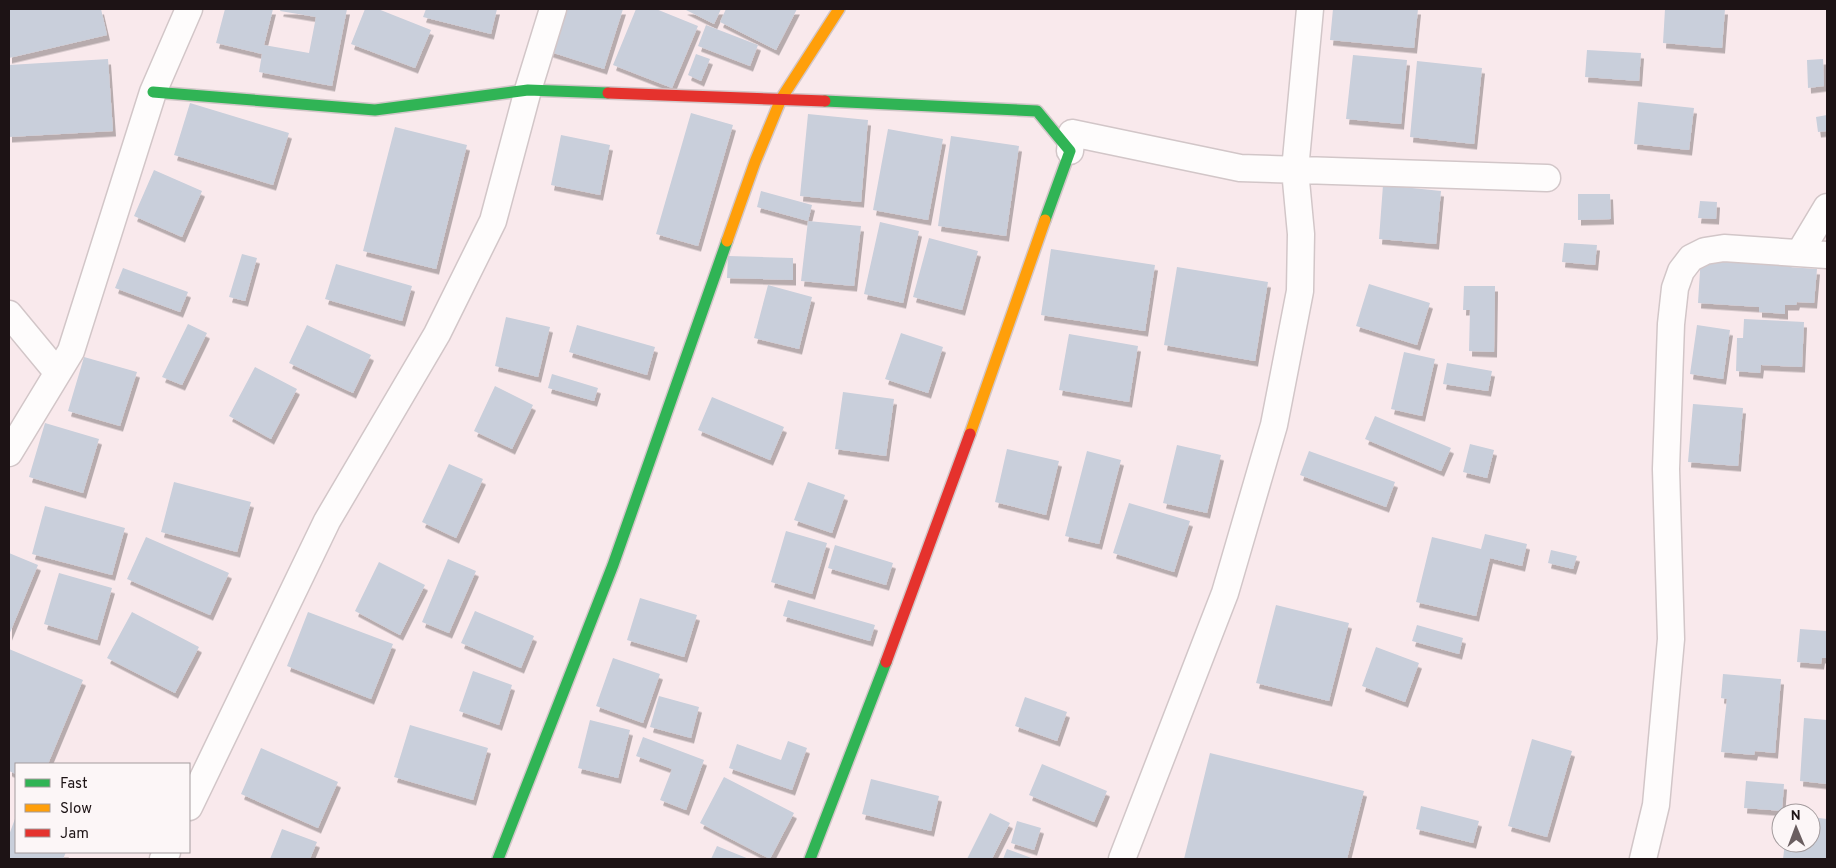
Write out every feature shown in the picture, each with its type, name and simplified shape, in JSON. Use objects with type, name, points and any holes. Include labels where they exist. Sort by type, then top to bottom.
[{"type":"street","points":[[9,453],[71,351],[153,92],[189,9]]},
{"type":"street","points":[[190,805],[327,521],[437,334],[493,221],[528,90],[553,9]]},
{"type":"street","points":[[498,859],[613,565],[752,171],[780,99],[839,9]]},
{"type":"street","points":[[1122,859],[1225,593],[1274,425],[1300,291],[1301,234],[1294,170],[1310,9]]},
{"type":"street","points":[[153,92],[375,110],[528,90],[1037,111],[1070,151]]},
{"type":"street","points":[[810,859],[962,456],[1070,151],[1072,133],[1240,168],[1547,178]]},
{"type":"street","points":[[1800,252],[1827,207]]},
{"type":"street","points":[[1643,859],[1656,805],[1671,639],[1666,470],[1670,324],[1675,288],[1681,271],[1691,258],[1705,251],[1724,248],[1827,255]]},
{"type":"street","points":[[9,314],[57,372]]},
{"type":"building","points":[[9,9],[101,9],[107,35],[9,58]]},
{"type":"building","points":[[225,9],[273,9],[264,45],[309,53],[316,17],[280,11],[281,9],[347,9],[332,86],[259,72],[262,54],[216,43]]},
{"type":"building","points":[[365,9],[378,9],[431,30],[415,68],[351,44]]},
{"type":"building","points":[[426,9],[497,9],[491,34],[423,17]]},
{"type":"building","points":[[554,9],[623,9],[604,69],[541,49]]},
{"type":"building","points":[[636,9],[656,9],[698,26],[672,88],[613,65]]},
{"type":"building","points":[[684,9],[721,9],[714,24]]},
{"type":"building","points":[[726,9],[797,9],[776,50],[720,22]]},
{"type":"building","points":[[1333,9],[1418,9],[1414,48],[1330,40]]},
{"type":"building","points":[[1665,9],[1725,9],[1722,48],[1663,43]]},
{"type":"building","points":[[706,25],[758,45],[750,66],[698,46]]},
{"type":"building","points":[[1587,50],[1641,53],[1639,81],[1585,77]]},
{"type":"building","points":[[696,54],[710,59],[701,81],[688,75]]},
{"type":"building","points":[[1353,55],[1407,60],[1401,124],[1346,119]]},
{"type":"building","points":[[108,59],[113,131],[9,137],[9,65]]},
{"type":"building","points":[[1823,59],[1824,86],[1808,88],[1807,60]]},
{"type":"building","points":[[1417,61],[1482,68],[1474,144],[1410,137]]},
{"type":"building","points":[[1638,102],[1694,108],[1689,150],[1634,144]]},
{"type":"building","points":[[190,103],[289,133],[273,185],[174,155]]},
{"type":"building","points":[[691,113],[733,125],[698,246],[656,234]]},
{"type":"building","points":[[808,114],[868,120],[861,202],[800,196]]},
{"type":"building","points":[[1827,115],[1827,131],[1818,132],[1816,117]]},
{"type":"building","points":[[395,127],[467,145],[436,269],[363,251]]},
{"type":"building","points":[[888,129],[943,139],[928,220],[873,210]]},
{"type":"building","points":[[561,135],[610,145],[600,195],[551,185]]},
{"type":"building","points":[[951,136],[1019,146],[1006,236],[938,226]]},
{"type":"building","points":[[154,170],[202,191],[182,237],[134,216]]},
{"type":"building","points":[[1383,185],[1441,191],[1436,244],[1379,239]]},
{"type":"building","points":[[761,191],[812,205],[808,221],[757,207]]},
{"type":"building","points":[[1578,194],[1610,194],[1611,219],[1578,220]]},
{"type":"building","points":[[1700,201],[1717,202],[1716,219],[1698,218]]},
{"type":"building","points":[[808,221],[861,226],[854,286],[801,281]]},
{"type":"building","points":[[880,222],[919,231],[903,303],[864,294]]},
{"type":"building","points":[[929,238],[978,251],[962,310],[913,297]]},
{"type":"building","points":[[1564,243],[1597,245],[1595,265],[1562,262]]},
{"type":"building","points":[[1790,243],[1788,267],[1817,269],[1814,303],[1797,302],[1796,305],[1785,305],[1785,314],[1759,312],[1759,307],[1698,303],[1701,255]]},
{"type":"building","points":[[1051,249],[1155,265],[1145,331],[1041,315]]},
{"type":"building","points":[[242,254],[257,258],[245,301],[229,297]]},
{"type":"building","points":[[728,256],[793,258],[793,280],[727,278]]},
{"type":"building","points":[[336,264],[412,286],[402,321],[325,299]]},
{"type":"building","points":[[1177,267],[1268,282],[1255,361],[1164,345]]},
{"type":"building","points":[[123,268],[188,292],[180,312],[115,288]]},
{"type":"building","points":[[1369,284],[1430,303],[1417,345],[1356,326]]},
{"type":"building","points":[[768,285],[812,297],[799,349],[754,338]]},
{"type":"building","points":[[1464,286],[1495,286],[1494,352],[1469,351],[1470,310],[1463,310]]},
{"type":"building","points":[[506,317],[550,327],[538,377],[495,366]]},
{"type":"building","points":[[1744,319],[1804,322],[1802,367],[1761,365],[1760,373],[1736,371],[1737,338],[1743,338]]},
{"type":"building","points":[[188,324],[207,333],[182,385],[162,377]]},
{"type":"building","points":[[307,325],[371,355],[353,393],[289,363]]},
{"type":"building","points":[[577,325],[655,347],[647,375],[569,352]]},
{"type":"building","points":[[1697,325],[1730,330],[1723,379],[1690,374]]},
{"type":"building","points":[[901,333],[943,347],[928,393],[885,379]]},
{"type":"building","points":[[1069,334],[1138,346],[1129,402],[1059,390]]},
{"type":"building","points":[[1404,352],[1435,359],[1422,416],[1391,409]]},
{"type":"building","points":[[84,357],[137,372],[120,426],[68,411]]},
{"type":"building","points":[[1447,363],[1492,371],[1488,391],[1443,384]]},
{"type":"building","points":[[255,367],[297,389],[271,439],[229,416]]},
{"type":"building","points":[[552,374],[598,388],[594,401],[548,388]]},
{"type":"building","points":[[495,386],[533,405],[512,449],[474,431]]},
{"type":"building","points":[[843,392],[894,399],[886,456],[835,449]]},
{"type":"building","points":[[712,397],[784,427],[770,460],[698,430]]},
{"type":"building","points":[[1693,404],[1743,408],[1738,466],[1688,462]]},
{"type":"building","points":[[1375,416],[1451,448],[1441,471],[1365,439]]},
{"type":"building","points":[[45,423],[99,439],[83,493],[29,477]]},
{"type":"building","points":[[1470,444],[1494,450],[1487,478],[1463,472]]},
{"type":"building","points":[[1177,445],[1221,455],[1207,513],[1163,503]]},
{"type":"building","points":[[1007,449],[1059,461],[1046,515],[995,502]]},
{"type":"building","points":[[1087,451],[1121,460],[1099,544],[1065,536]]},
{"type":"building","points":[[1309,451],[1395,482],[1386,507],[1300,475]]},
{"type":"building","points":[[449,464],[483,479],[456,538],[422,522]]},
{"type":"building","points":[[174,482],[251,502],[237,552],[161,532]]},
{"type":"building","points":[[808,482],[845,495],[832,533],[794,520]]},
{"type":"building","points":[[1129,503],[1190,521],[1174,572],[1113,553]]},
{"type":"building","points":[[45,506],[125,528],[112,575],[32,554]]},
{"type":"building","points":[[786,531],[827,543],[812,594],[771,582]]},
{"type":"building","points":[[1485,534],[1527,544],[1522,566],[1490,558],[1476,616],[1416,602],[1432,537],[1481,549]]},
{"type":"building","points":[[146,537],[229,573],[210,615],[127,579]]},
{"type":"building","points":[[835,545],[893,563],[886,585],[828,568]]},
{"type":"building","points":[[1551,550],[1577,556],[1573,569],[1548,563]]},
{"type":"building","points":[[9,553],[38,565],[9,635]]},
{"type":"building","points":[[448,559],[476,571],[449,633],[422,622]]},
{"type":"building","points":[[379,562],[425,585],[400,635],[355,611]]},
{"type":"building","points":[[59,573],[112,588],[97,640],[44,624]]},
{"type":"building","points":[[640,598],[697,615],[684,657],[627,640]]},
{"type":"building","points":[[788,600],[875,625],[870,641],[783,616]]},
{"type":"building","points":[[1276,605],[1349,623],[1329,701],[1256,683]]},
{"type":"building","points":[[475,611],[534,636],[521,668],[461,643]]},
{"type":"building","points":[[132,612],[199,647],[175,693],[107,658]]},
{"type":"building","points":[[308,612],[393,644],[371,699],[287,666]]},
{"type":"building","points":[[1417,625],[1463,638],[1459,654],[1412,641]]},
{"type":"building","points":[[1800,629],[1827,631],[1827,658],[1822,658],[1821,664],[1797,662]]},
{"type":"building","points":[[1376,647],[1419,663],[1405,702],[1362,686]]},
{"type":"building","points":[[9,649],[83,680],[48,763],[15,763],[15,774],[9,771]]},
{"type":"building","points":[[613,658],[660,674],[643,723],[596,706]]},
{"type":"building","points":[[473,671],[512,685],[499,725],[459,711]]},
{"type":"building","points":[[1723,674],[1781,679],[1775,753],[1755,751],[1754,755],[1721,752],[1727,699],[1721,698]]},
{"type":"building","points":[[659,696],[699,707],[691,738],[650,727]]},
{"type":"building","points":[[1025,697],[1067,712],[1057,741],[1015,726]]},
{"type":"building","points":[[1804,718],[1827,720],[1827,784],[1800,781]]},
{"type":"building","points":[[590,720],[630,730],[618,778],[578,768]]},
{"type":"building","points":[[410,725],[488,748],[473,800],[394,777]]},
{"type":"building","points":[[643,737],[704,760],[686,810],[660,800],[672,769],[636,756]]},
{"type":"building","points":[[1532,739],[1572,751],[1547,837],[1508,826]]},
{"type":"building","points":[[788,741],[807,748],[792,790],[729,768],[737,744],[781,760]]},
{"type":"building","points":[[261,748],[338,782],[318,828],[241,794]]},
{"type":"building","points":[[1210,753],[1364,791],[1347,859],[1184,859]]},
{"type":"building","points":[[1042,764],[1107,791],[1094,822],[1029,795]]},
{"type":"building","points":[[724,777],[794,813],[770,859],[700,823]]},
{"type":"building","points":[[871,779],[939,796],[931,831],[862,814]]},
{"type":"building","points":[[1746,781],[1784,784],[1783,803],[1771,803],[1771,810],[1744,808]]},
{"type":"building","points":[[1421,806],[1479,821],[1473,843],[1416,829]]},
{"type":"building","points":[[990,813],[1010,823],[992,859],[967,859]]},
{"type":"building","points":[[1821,818],[1827,819],[1827,859],[1783,859],[1784,853],[1821,853]]},
{"type":"building","points":[[15,819],[15,853],[66,853],[63,859],[9,859],[9,835]]},
{"type":"building","points":[[1017,821],[1041,828],[1034,850],[1011,843]]},
{"type":"building","points":[[282,829],[317,842],[310,859],[270,859]]},
{"type":"building","points":[[717,846],[749,859],[711,859]]},
{"type":"building","points":[[1007,849],[1034,859],[1003,859]]},
{"type":"traffic: fast","points":[[153,92],[375,110],[528,90],[608,93]]},
{"type":"traffic: fast","points":[[825,101],[1037,111],[1070,151],[1045,220]]},
{"type":"traffic: fast","points":[[498,859],[613,565],[727,241]]},
{"type":"traffic: fast","points":[[810,859],[886,662]]},
{"type":"traffic: slow","points":[[727,241],[755,162],[781,99],[839,9]]},
{"type":"traffic: slow","points":[[970,434],[1045,220]]},
{"type":"traffic: jam","points":[[608,93],[825,101]]},
{"type":"traffic: jam","points":[[886,662],[970,434]]}]
